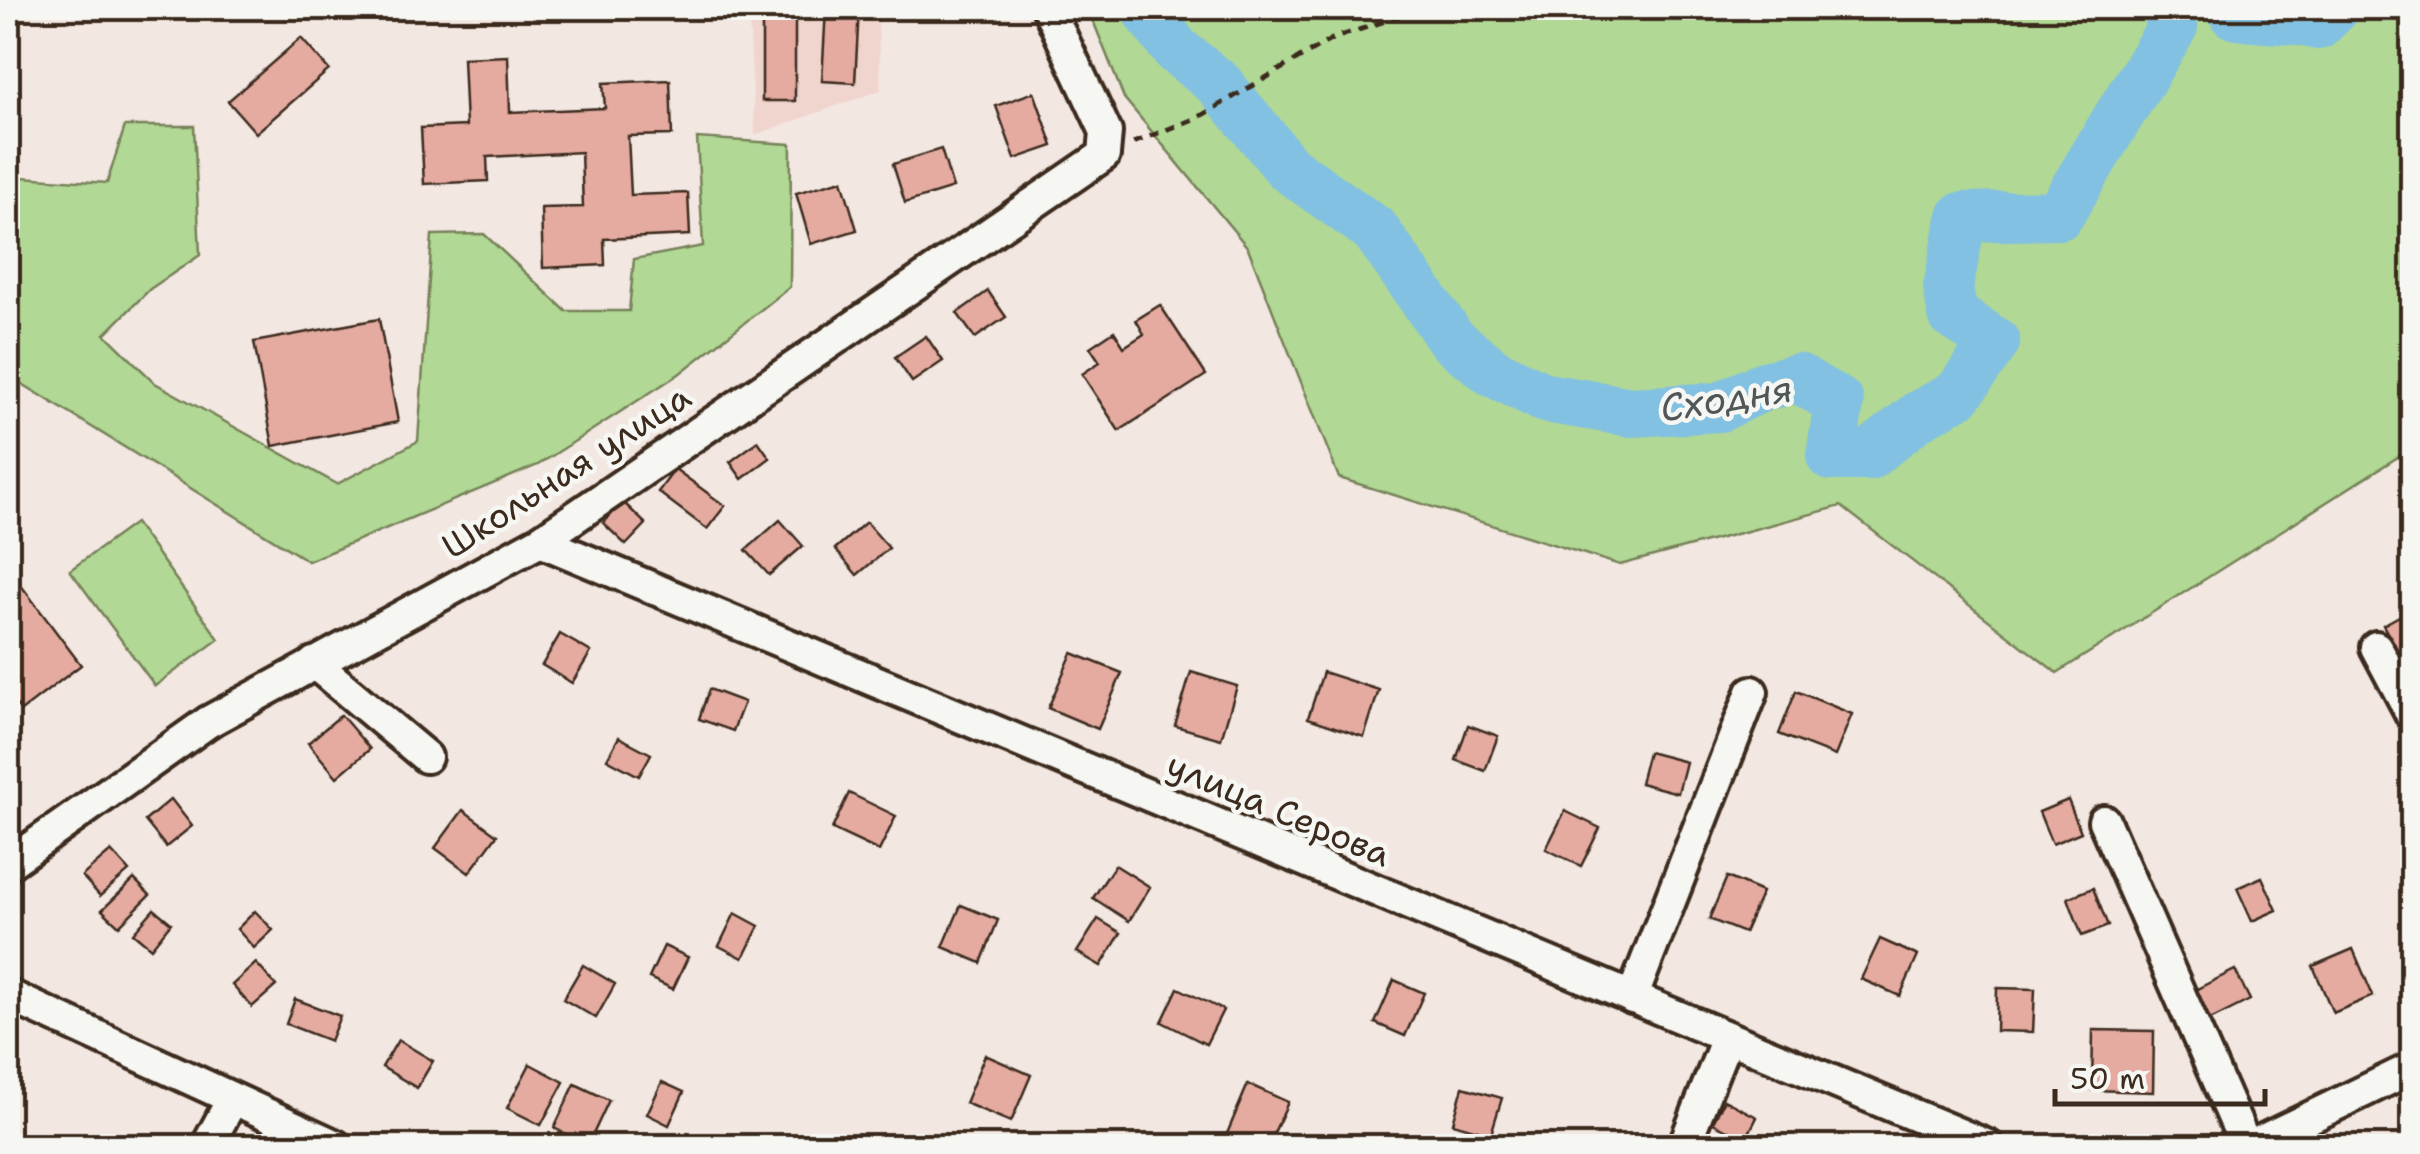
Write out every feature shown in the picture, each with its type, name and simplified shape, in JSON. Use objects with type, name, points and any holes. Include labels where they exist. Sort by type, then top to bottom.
[{"type":"street","points":[[1048,8],[1106,132],[1104,155]]},
{"type":"street","name":"Школьная улица","points":[[8,864],[208,722],[540,541],[1104,155]]},
{"type":"street","name":"улица Серова","points":[[540,541],[1988,1146]]},
{"type":"street","points":[[2376,647],[2412,715]]},
{"type":"street","points":[[314,663],[426,757]]},
{"type":"street","points":[[1632,998],[1752,692]]},
{"type":"street","points":[[2104,820],[2249,1146],[2412,1068]]},
{"type":"street","points":[[8,996],[336,1146]]},
{"type":"street","points":[[1684,1146],[1727,1038]]},
{"type":"street","points":[[207,1146],[232,1100]]},
{"type":"path","points":[[1104,155],[1198,117],[1283,64],[1332,40],[1423,8]]},
{"type":"shaded area","points":[[660,8],[877,8],[881,90],[755,135],[749,20],[660,15]]},
{"type":"green space","points":[[1088,8],[2412,8],[2412,448],[2057,673],[1841,506],[1620,565],[1339,478],[1248,248],[1124,98]]},
{"type":"green space","points":[[125,126],[194,126],[200,255],[150,289],[105,334],[155,383],[337,484],[418,441],[432,235],[484,234],[566,311],[629,311],[634,259],[703,246],[697,138],[791,144],[790,287],[679,374],[538,465],[308,561],[8,375],[8,176],[107,183]]},
{"type":"green space","points":[[135,523],[219,639],[155,686],[70,570]]},
{"type":"building","points":[[762,8],[795,8],[795,101],[762,101]]},
{"type":"building","points":[[826,8],[859,8],[855,83],[822,81]]},
{"type":"building","points":[[301,38],[329,70],[256,133],[228,101]]},
{"type":"building","points":[[508,56],[510,112],[605,108],[603,83],[670,80],[672,135],[628,136],[631,195],[688,193],[690,235],[604,239],[605,265],[543,268],[541,208],[583,207],[581,152],[487,157],[488,181],[424,184],[421,128],[466,126],[463,58]]},
{"type":"building","points":[[1034,92],[1053,146],[1015,159],[996,106]]},
{"type":"building","points":[[941,149],[953,188],[905,203],[893,164]]},
{"type":"building","points":[[842,180],[857,230],[811,244],[796,193]]},
{"type":"building","points":[[988,291],[1006,317],[975,338],[957,313]]},
{"type":"building","points":[[1160,305],[1206,375],[1119,431],[1082,374],[1100,362],[1090,347],[1114,331],[1124,347],[1144,334],[1136,320]]},
{"type":"building","points":[[379,319],[398,422],[273,446],[254,342]]},
{"type":"building","points":[[926,336],[943,361],[912,382],[895,357]]},
{"type":"building","points":[[758,441],[770,458],[742,479],[730,462]]},
{"type":"building","points":[[675,469],[725,506],[707,529],[658,492]]},
{"type":"building","points":[[623,502],[646,524],[626,545],[603,523]]},
{"type":"building","points":[[780,520],[803,546],[769,575],[746,550]]},
{"type":"building","points":[[866,522],[889,548],[857,575],[835,549]]},
{"type":"building","points":[[8,568],[81,665],[21,711],[8,694]]},
{"type":"building","points":[[2412,609],[2412,649],[2400,656],[2383,625]]},
{"type":"building","points":[[560,634],[591,652],[572,683],[542,665]]},
{"type":"building","points":[[1072,653],[1122,673],[1098,729],[1048,708]]},
{"type":"building","points":[[1191,672],[1237,686],[1221,739],[1175,726]]},
{"type":"building","points":[[1323,672],[1379,690],[1364,737],[1308,718]]},
{"type":"building","points":[[709,689],[744,702],[733,731],[699,719]]},
{"type":"building","points":[[1796,691],[1852,714],[1835,756],[1779,734]]},
{"type":"building","points":[[341,715],[370,749],[337,777],[308,743]]},
{"type":"building","points":[[1468,725],[1498,736],[1485,771],[1456,760]]},
{"type":"building","points":[[619,737],[651,754],[639,776],[607,759]]},
{"type":"building","points":[[1648,752],[1686,762],[1678,793],[1640,783]]},
{"type":"building","points":[[849,793],[896,816],[879,851],[832,829]]},
{"type":"building","points":[[171,799],[192,826],[166,847],[145,821]]},
{"type":"building","points":[[2068,800],[2081,832],[2052,844],[2039,812]]},
{"type":"building","points":[[463,810],[497,835],[469,873],[435,848]]},
{"type":"building","points":[[1565,811],[1600,828],[1581,866],[1546,849]]},
{"type":"building","points":[[111,851],[129,871],[100,896],[82,876]]},
{"type":"building","points":[[1115,865],[1150,887],[1129,921],[1093,898]]},
{"type":"building","points":[[1727,877],[1762,892],[1744,933],[1709,919]]},
{"type":"building","points":[[2262,877],[2277,910],[2252,921],[2237,888]]},
{"type":"building","points":[[134,879],[150,895],[119,926],[102,910]]},
{"type":"building","points":[[2093,888],[2108,926],[2082,936],[2068,898]]},
{"type":"building","points":[[961,905],[998,920],[981,963],[943,947]]},
{"type":"building","points":[[154,909],[171,923],[151,948],[133,933]]},
{"type":"building","points":[[255,911],[273,930],[254,948],[237,929]]},
{"type":"building","points":[[735,913],[759,926],[743,958],[719,946]]},
{"type":"building","points":[[1098,919],[1121,933],[1101,966],[1077,952]]},
{"type":"building","points":[[1880,939],[1918,956],[1900,996],[1861,979]]},
{"type":"building","points":[[664,946],[688,957],[673,989],[649,978]]},
{"type":"building","points":[[2353,949],[2373,996],[2333,1013],[2313,966]]},
{"type":"building","points":[[256,963],[276,986],[252,1007],[232,985]]},
{"type":"building","points":[[583,965],[615,984],[596,1018],[563,999]]},
{"type":"building","points":[[2235,970],[2250,1000],[2204,1023],[2189,993]]},
{"type":"building","points":[[1394,980],[1424,993],[1405,1036],[1375,1023]]},
{"type":"building","points":[[1178,988],[1223,1010],[1206,1044],[1162,1022]]},
{"type":"building","points":[[1997,988],[2035,989],[2033,1032],[1996,1031]]},
{"type":"building","points":[[295,999],[340,1016],[330,1041],[286,1024]]},
{"type":"building","points":[[2093,1030],[2154,1031],[2153,1092],[2092,1090]]},
{"type":"building","points":[[398,1040],[433,1061],[417,1088],[382,1067]]},
{"type":"building","points":[[985,1055],[1031,1075],[1011,1122],[965,1103]]},
{"type":"building","points":[[530,1064],[564,1082],[541,1125],[507,1108]]},
{"type":"building","points":[[662,1082],[684,1092],[669,1125],[647,1114]]},
{"type":"building","points":[[575,1084],[609,1100],[588,1145],[554,1128]]},
{"type":"building","points":[[1248,1084],[1288,1102],[1268,1146],[1250,1146],[1226,1136]]},
{"type":"building","points":[[1463,1087],[1502,1098],[1491,1134],[1453,1123]]},
{"type":"building","points":[[1724,1100],[1757,1117],[1746,1139],[1713,1123]]},
{"type":"waterway","name":"Сходня","points":[[1145,8],[1176,50],[1219,84],[1288,168],[1375,230],[1452,340],[1493,372],[1545,398],[1632,412],[1720,407],[1764,386],[1798,378],[1839,402],[1831,456],[1868,456],[1918,416],[1958,394],[1995,342],[1953,315],[1948,288],[1962,217],[2059,215],[2173,26],[2166,8]]},
{"type":"waterway","name":"Сходня","points":[[2233,8],[2234,14],[2318,25],[2335,8]]}]
